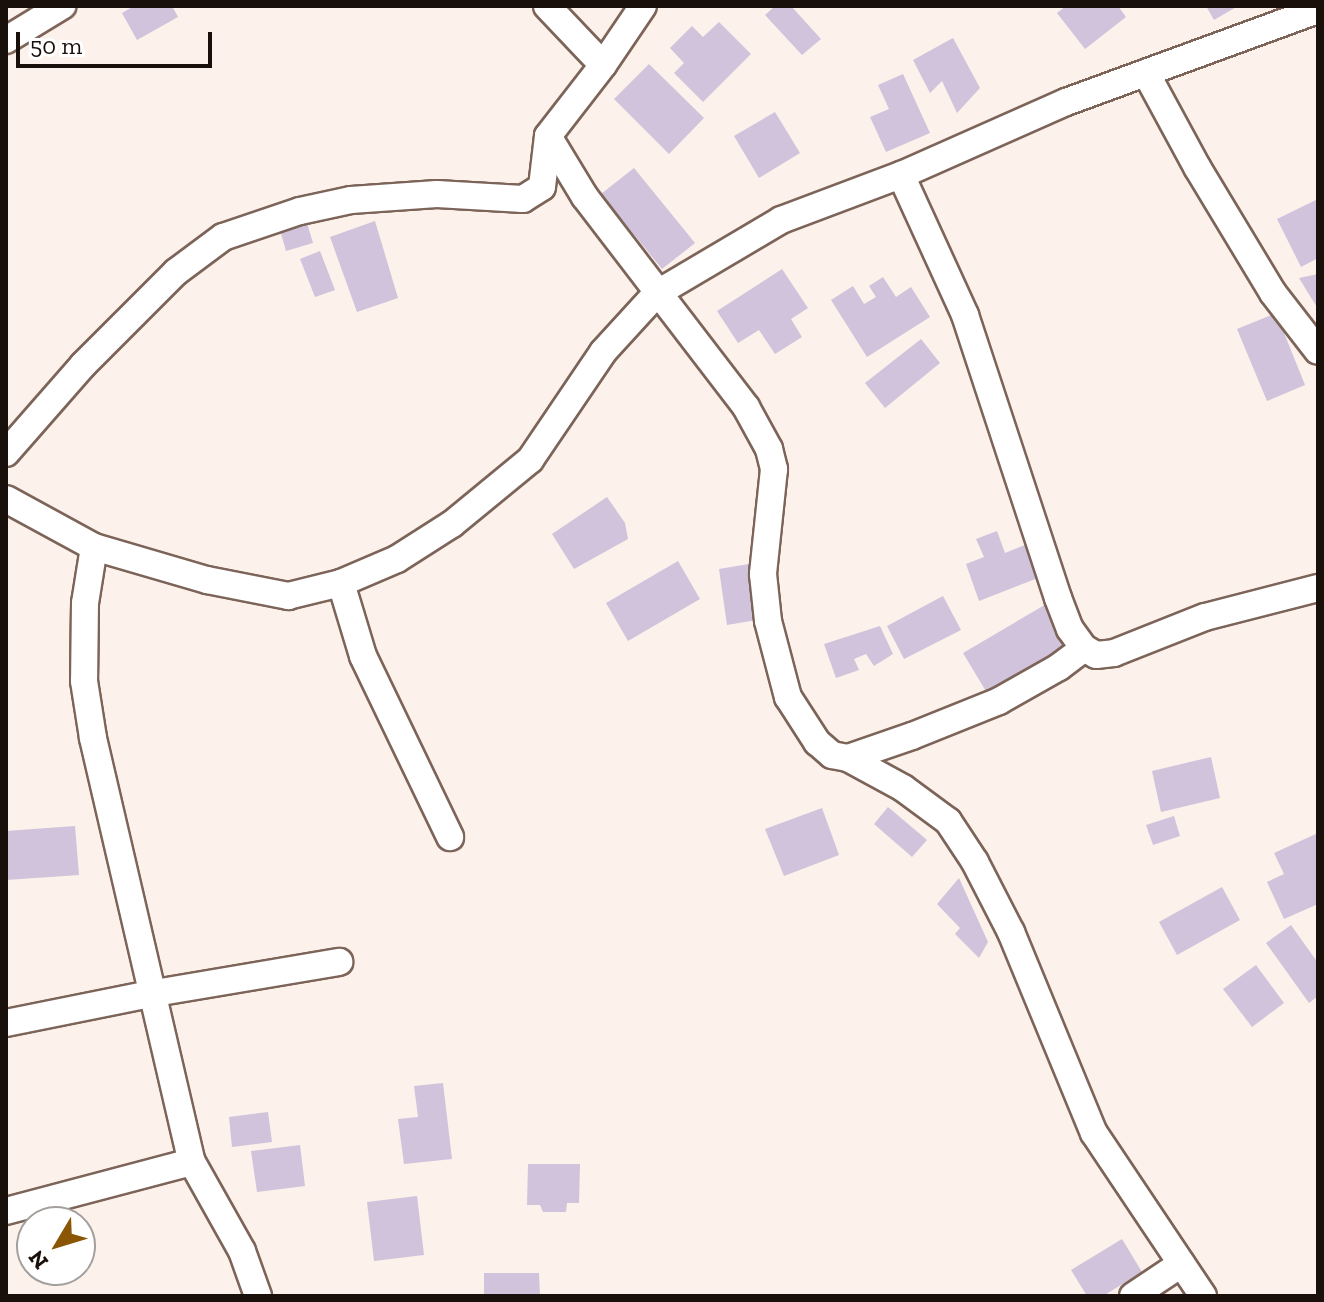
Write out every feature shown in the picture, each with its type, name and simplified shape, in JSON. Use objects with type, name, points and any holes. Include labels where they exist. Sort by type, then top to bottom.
[{"type":"street","points":[[6,40],[62,6]]},
{"type":"street","points":[[547,6],[603,65]]},
{"type":"street","points":[[6,453],[83,365],[176,272],[223,237],[300,211],[351,200],[437,194],[523,199],[542,187],[548,136],[603,65],[643,6]]},
{"type":"street","points":[[6,499],[94,547],[207,580],[288,596],[341,583],[397,559],[452,524],[530,460],[603,352],[656,294],[781,220],[901,175],[1066,102],[1318,10]]},
{"type":"street","points":[[1146,73],[1197,167],[1273,293],[1318,351]]},
{"type":"street","points":[[548,136],[585,197],[656,294],[746,407],[769,449],[774,469],[763,574],[768,621],[788,697],[817,742],[832,755],[848,758],[903,788],[948,821],[975,862],[1011,932],[1094,1133],[1203,1296]]},
{"type":"street","points":[[901,175],[965,315],[1058,598],[1070,629],[1084,648],[1096,655],[1114,653],[1205,617],[1318,588]]},
{"type":"street","points":[[94,547],[85,603],[84,681],[93,738],[192,1162],[242,1251],[258,1296]]},
{"type":"street","points":[[341,583],[363,656],[450,837]]},
{"type":"street","points":[[848,758],[999,701],[1059,667],[1084,648]]},
{"type":"street","points":[[6,1023],[155,993],[339,962]]},
{"type":"street","points":[[6,1211],[192,1162]]},
{"type":"street","points":[[1133,1296],[1181,1264]]},
{"type":"building","points":[[134,6],[172,6],[178,17],[137,40],[122,13]]},
{"type":"building","points":[[775,6],[791,6],[821,39],[802,55],[765,15]]},
{"type":"building","points":[[1066,6],[1118,6],[1126,17],[1085,49],[1057,13]]},
{"type":"building","points":[[1206,6],[1238,6],[1214,20]]},
{"type":"building","points":[[719,22],[751,54],[703,102],[674,73],[684,63],[670,48],[692,26],[703,37]]},
{"type":"building","points":[[953,38],[980,88],[957,113],[942,81],[930,93],[913,60]]},
{"type":"building","points":[[649,64],[704,118],[669,154],[614,99]]},
{"type":"building","points":[[903,74],[930,133],[886,152],[870,117],[889,109],[878,85]]},
{"type":"building","points":[[775,112],[800,153],[759,178],[734,136]]},
{"type":"building","points":[[634,168],[695,243],[662,269],[601,194]]},
{"type":"building","points":[[1318,199],[1318,258],[1301,267],[1277,219]]},
{"type":"building","points":[[375,221],[398,298],[357,312],[330,237]]},
{"type":"building","points":[[307,223],[313,243],[286,251],[280,230]]},
{"type":"building","points":[[320,251],[335,290],[315,297],[300,259]]},
{"type":"building","points":[[782,269],[808,308],[791,319],[802,337],[775,354],[759,330],[738,343],[717,311]]},
{"type":"building","points":[[1318,274],[1318,309],[1299,278]]},
{"type":"building","points":[[883,277],[896,297],[911,287],[930,317],[867,357],[831,300],[853,286],[864,304],[876,297],[869,286]]},
{"type":"building","points":[[1276,313],[1305,385],[1267,401],[1237,329]]},
{"type":"building","points":[[921,339],[940,363],[885,408],[865,383]]},
{"type":"building","points":[[607,497],[625,523],[628,539],[574,569],[552,534]]},
{"type":"building","points":[[997,531],[1005,553],[1030,543],[1043,576],[979,601],[966,564],[984,557],[976,539]]},
{"type":"building","points":[[678,561],[700,599],[628,641],[606,603]]},
{"type":"building","points":[[749,564],[757,620],[727,625],[719,569]]},
{"type":"building","points":[[943,596],[961,630],[904,659],[887,626]]},
{"type":"building","points":[[1048,603],[1071,643],[987,693],[963,653]]},
{"type":"building","points":[[880,626],[893,654],[874,666],[866,654],[854,659],[859,670],[836,678],[824,644]]},
{"type":"building","points":[[1211,757],[1220,798],[1161,812],[1152,771]]},
{"type":"building","points":[[888,807],[927,840],[912,857],[874,824]]},
{"type":"building","points":[[822,808],[839,855],[784,876],[765,829]]},
{"type":"building","points":[[1174,816],[1180,836],[1153,845],[1146,825]]},
{"type":"building","points":[[75,826],[79,875],[6,880],[6,831]]},
{"type":"building","points":[[1318,833],[1318,904],[1284,919],[1267,882],[1284,874],[1274,853]]},
{"type":"building","points":[[959,878],[988,942],[979,958],[955,934],[960,928],[937,904]]},
{"type":"building","points":[[1222,887],[1240,920],[1177,955],[1159,922]]},
{"type":"building","points":[[1291,925],[1318,963],[1318,996],[1309,1003],[1266,943]]},
{"type":"building","points":[[1256,965],[1284,1003],[1252,1027],[1223,989]]},
{"type":"building","points":[[443,1083],[452,1159],[404,1164],[398,1119],[418,1117],[414,1086]]},
{"type":"building","points":[[268,1112],[272,1142],[232,1147],[229,1117]]},
{"type":"building","points":[[300,1145],[305,1186],[257,1192],[251,1151]]},
{"type":"building","points":[[528,1164],[580,1164],[579,1203],[567,1203],[566,1212],[543,1212],[540,1205],[527,1205]]},
{"type":"building","points":[[417,1196],[424,1255],[374,1261],[367,1202]]},
{"type":"building","points":[[1122,1239],[1142,1272],[1103,1296],[1087,1296],[1071,1270]]},
{"type":"building","points":[[484,1273],[539,1273],[540,1296],[484,1296]]}]
